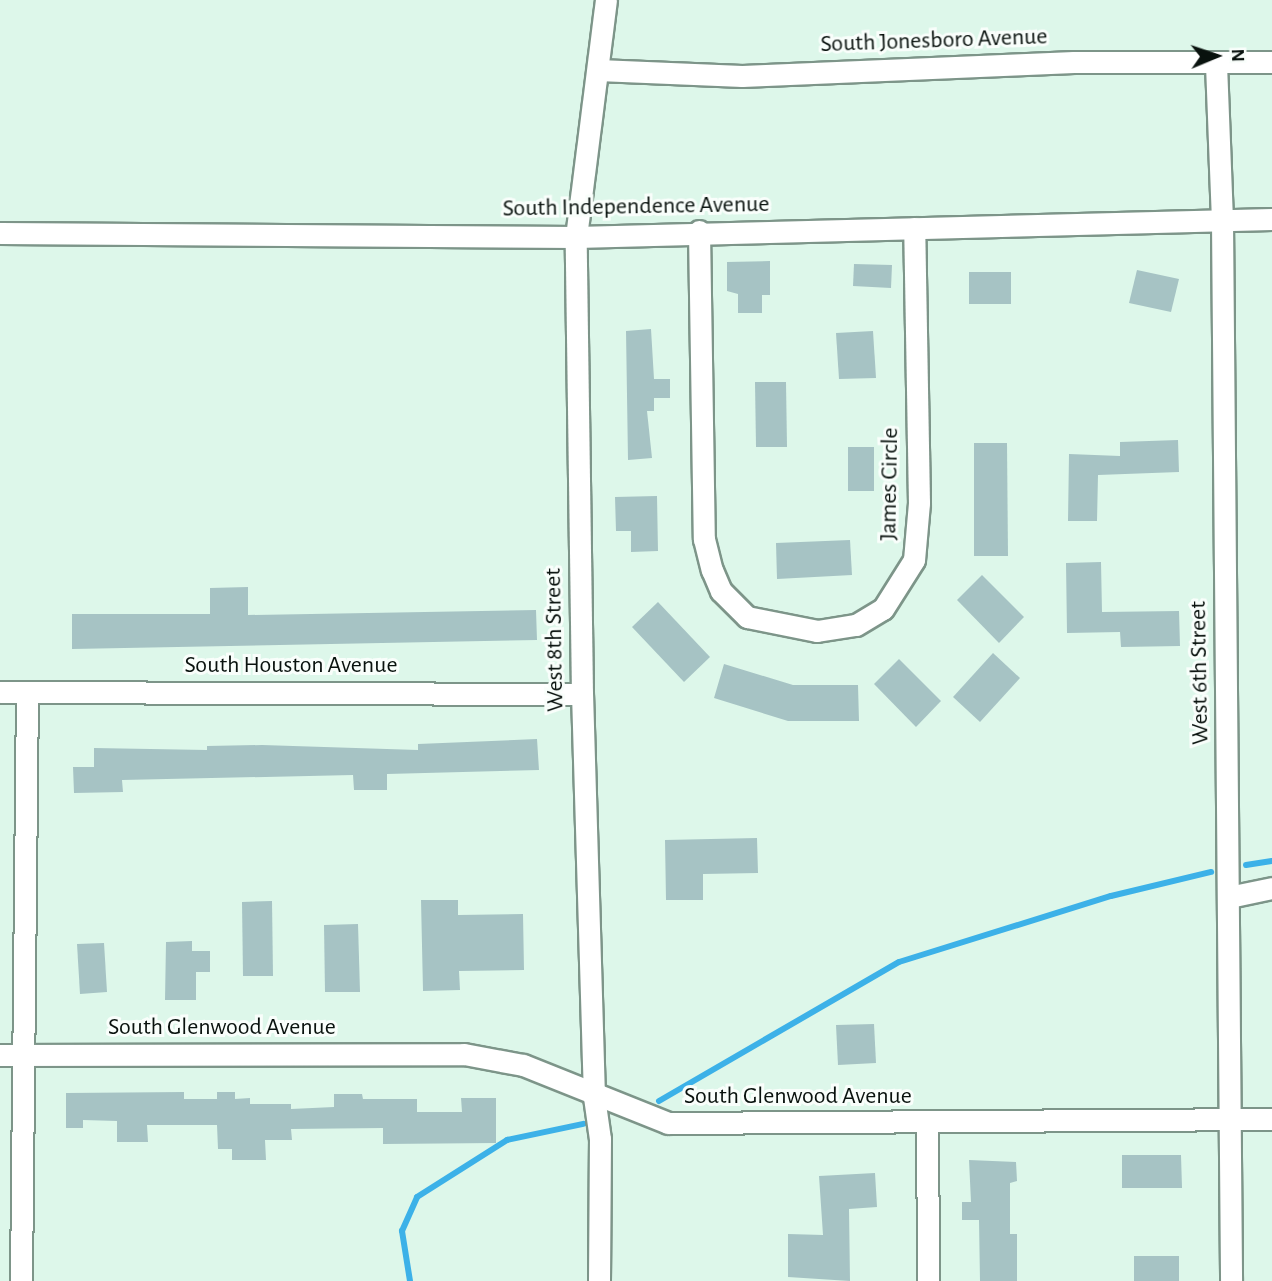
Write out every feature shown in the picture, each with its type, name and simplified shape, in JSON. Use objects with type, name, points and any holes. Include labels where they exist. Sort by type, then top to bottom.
[{"type":"street","name":"West 8th Street","points":[[598,1281],[600,1139],[594,1097],[582,694],[576,237],[606,0]]},
{"type":"street","name":"South Jonesboro Avenue","points":[[598,70],[742,76],[1074,62],[1272,62]]},
{"type":"street","name":"West 6th Street","points":[[1216,64],[1222,221],[1231,1281]]},
{"type":"street","name":"South Independence Avenue","points":[[0,233],[576,237],[699,231],[1272,219]]},
{"type":"street","name":"James Circle","points":[[699,231],[704,539],[712,570],[721,592],[747,617],[817,631],[856,625],[883,609],[914,560],[919,503],[915,228]]},
{"type":"street","name":"South Houston Avenue","points":[[0,692],[582,694]]},
{"type":"street","points":[[21,1281],[27,692]]},
{"type":"street","points":[[1228,897],[1272,888]]},
{"type":"street","name":"South Glenwood Avenue","points":[[0,1055],[464,1054],[523,1065],[594,1097],[668,1123],[927,1124],[1272,1119]]},
{"type":"street","points":[[927,1124],[928,1281]]},
{"type":"building","points":[[770,261],[770,295],[762,295],[762,313],[738,313],[738,294],[727,291],[727,262]]},
{"type":"building","points":[[854,264],[892,265],[891,288],[853,286]]},
{"type":"building","points":[[1137,270],[1179,279],[1171,312],[1129,303]]},
{"type":"building","points":[[969,272],[1011,272],[1011,304],[969,304]]},
{"type":"building","points":[[651,329],[654,379],[670,379],[670,398],[654,398],[654,411],[647,411],[652,458],[628,460],[626,331]]},
{"type":"building","points":[[873,331],[876,378],[839,379],[836,333]]},
{"type":"building","points":[[755,382],[786,382],[787,447],[756,447]]},
{"type":"building","points":[[1178,440],[1179,472],[1098,475],[1097,521],[1068,521],[1069,454],[1120,456],[1120,442]]},
{"type":"building","points":[[974,443],[1007,443],[1008,556],[974,556]]},
{"type":"building","points":[[848,447],[874,447],[874,491],[848,491]]},
{"type":"building","points":[[657,496],[658,551],[631,552],[631,531],[616,531],[615,497]]},
{"type":"building","points":[[850,540],[852,575],[777,579],[776,543]]},
{"type":"building","points":[[1101,562],[1102,612],[1179,611],[1180,646],[1121,647],[1120,632],[1067,633],[1066,563]]},
{"type":"building","points":[[982,575],[1024,617],[999,643],[957,600]]},
{"type":"building","points":[[248,587],[248,615],[536,610],[537,640],[72,649],[72,614],[210,614],[210,588]]},
{"type":"building","points":[[658,602],[710,657],[684,682],[632,627]]},
{"type":"building","points":[[993,653],[1020,678],[980,722],[953,697]]},
{"type":"building","points":[[899,659],[941,701],[916,727],[874,684]]},
{"type":"building","points":[[724,664],[793,685],[858,685],[859,721],[788,721],[714,698]]},
{"type":"building","points":[[537,739],[539,770],[387,774],[387,790],[354,790],[353,775],[122,780],[123,792],[74,793],[73,767],[94,767],[94,748],[207,750],[207,746],[262,745],[418,750],[418,744]]},
{"type":"building","points":[[757,838],[758,873],[703,874],[703,900],[666,900],[665,840]]},
{"type":"building","points":[[421,900],[458,900],[458,915],[523,914],[524,970],[459,971],[460,990],[423,991]]},
{"type":"building","points":[[272,901],[273,976],[243,976],[242,902]]},
{"type":"building","points":[[358,924],[360,992],[325,992],[324,925]]},
{"type":"building","points":[[192,941],[192,951],[210,951],[210,972],[196,972],[196,1000],[165,1000],[166,942]]},
{"type":"building","points":[[104,943],[107,992],[80,994],[77,944]]},
{"type":"building","points":[[874,1024],[876,1063],[838,1065],[836,1025]]},
{"type":"building","points":[[184,1092],[184,1099],[217,1099],[217,1092],[235,1092],[235,1099],[250,1098],[250,1104],[291,1104],[291,1109],[334,1107],[334,1094],[362,1094],[363,1099],[417,1099],[417,1112],[462,1112],[461,1098],[496,1098],[496,1143],[383,1144],[383,1128],[291,1129],[292,1140],[265,1140],[266,1160],[232,1160],[232,1149],[218,1149],[217,1125],[147,1125],[148,1142],[117,1142],[117,1121],[83,1120],[83,1128],[66,1128],[66,1093]]},
{"type":"building","points":[[1122,1155],[1181,1155],[1182,1188],[1122,1188]]},
{"type":"building","points":[[969,1160],[1016,1162],[1017,1181],[1010,1183],[1010,1234],[1017,1234],[1017,1281],[980,1281],[979,1220],[962,1220],[962,1202],[971,1202]]},
{"type":"building","points":[[875,1173],[877,1207],[849,1209],[850,1281],[788,1277],[788,1234],[823,1235],[819,1176]]},
{"type":"building","points":[[1134,1256],[1179,1256],[1179,1281],[1134,1281]]},
{"type":"waterway","points":[[1246,865],[1272,861]]},
{"type":"waterway","points":[[659,1101],[899,962],[1111,896],[1211,872]]},
{"type":"waterway","points":[[410,1281],[402,1231],[417,1197],[507,1140],[583,1124]]}]
